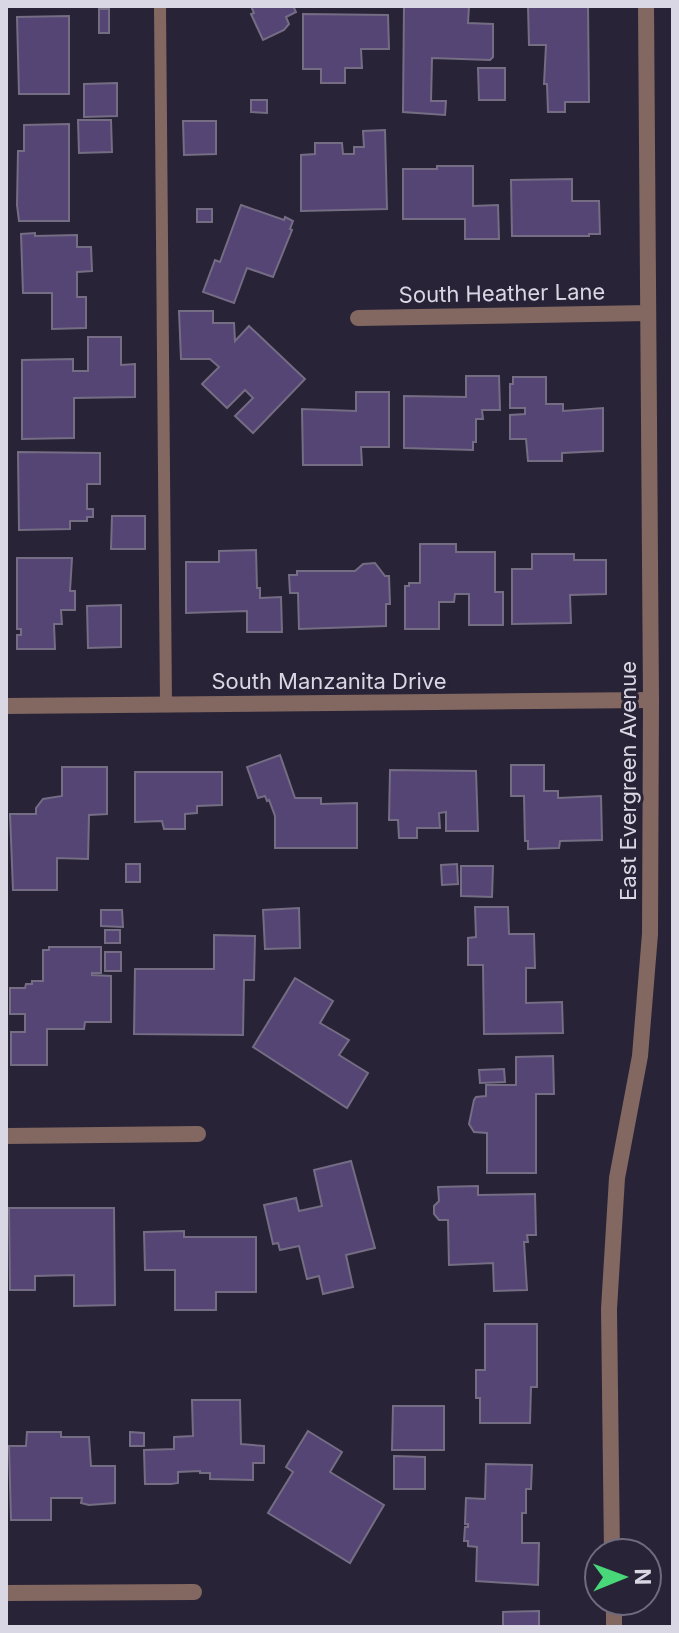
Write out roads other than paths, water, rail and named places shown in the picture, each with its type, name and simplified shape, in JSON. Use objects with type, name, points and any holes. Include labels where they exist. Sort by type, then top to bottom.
[{"type":"street","name":"East Evergreen Avenue","points":[[612,1537],[609,1309],[617,1178],[640,1056],[650,934],[646,6]]},
{"type":"street","name":"South Heather Lane","points":[[358,318],[648,313]]},
{"type":"street","name":"South Manzanita Drive","points":[[6,706],[651,700]]},
{"type":"street","points":[[6,1136],[198,1134]]},
{"type":"street","points":[[6,1593],[194,1592]]},
{"type":"lane","points":[[160,6],[166,704]]}]
